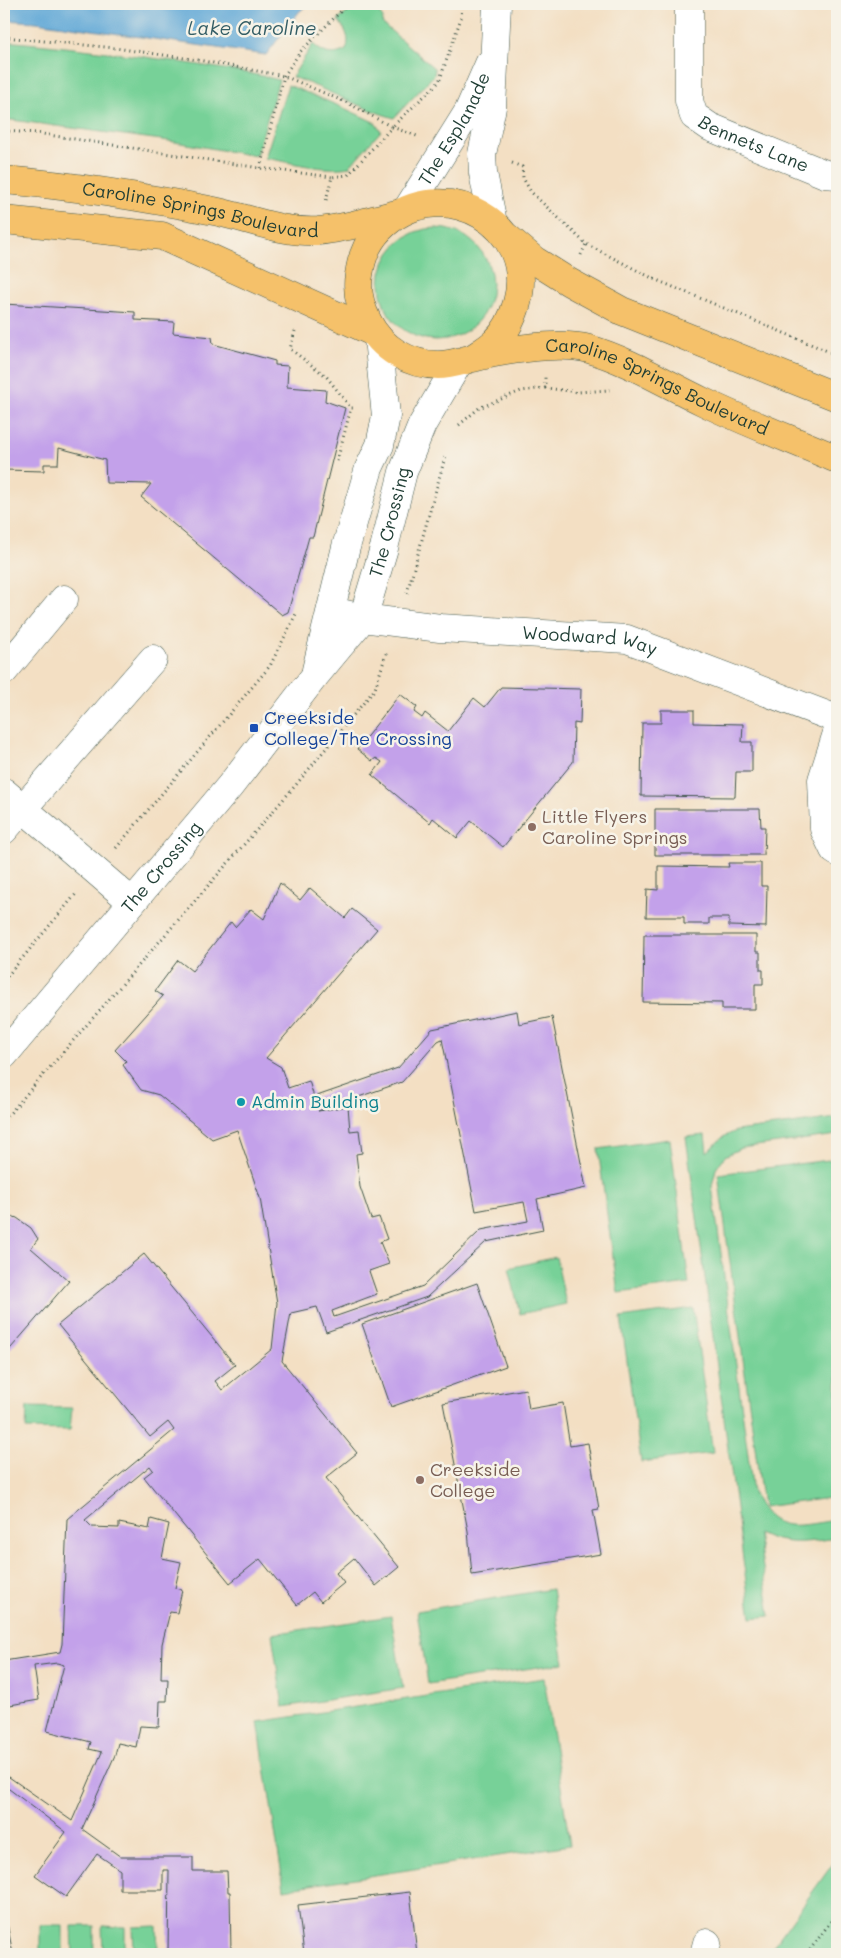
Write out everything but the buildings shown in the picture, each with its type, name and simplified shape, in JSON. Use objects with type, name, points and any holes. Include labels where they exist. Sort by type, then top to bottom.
[{"type":"main road","name":"Caroline Springs Boulevard","points":[[4,180],[121,194],[216,212],[273,228],[318,231],[365,222],[402,211]]},
{"type":"main road","points":[[499,229],[517,262],[520,290],[513,318],[496,341],[466,360],[438,365],[416,362],[396,353],[376,335],[361,308],[358,281],[362,254],[376,231],[402,211],[430,202],[452,203],[474,210],[499,229],[534,260],[622,311],[837,397]]},
{"type":"main road","name":"Caroline Springs Boulevard","points":[[4,220],[162,236],[304,300],[376,335]]},
{"type":"main road","name":"Caroline Springs Boulevard","points":[[466,360],[548,346],[587,349],[632,365],[706,403],[837,458]]},
{"type":"street","name":"The Esplanade","points":[[497,4],[492,108],[482,154],[483,173],[499,229]]},
{"type":"street","name":"Bennets Lane","points":[[689,4],[689,101],[694,116],[710,126],[825,174],[837,175]]},
{"type":"street","name":"The Esplanade","points":[[402,211],[468,112],[496,46]]},
{"type":"street","name":"The Crossing","points":[[314,677],[346,547],[369,468],[380,445],[386,416],[376,335]]},
{"type":"street","name":"The Crossing","points":[[4,1056],[230,786],[314,677],[363,618],[384,548],[403,472],[422,425],[466,360]]},
{"type":"street","points":[[4,671],[64,599]]},
{"type":"street","name":"Woodward Way","points":[[331,612],[440,628],[627,639],[837,719]]},
{"type":"street","points":[[4,830],[13,800],[153,659]]},
{"type":"street","points":[[837,733],[822,780],[824,828],[834,850],[837,852]]},
{"type":"street","points":[[13,800],[132,902]]},
{"type":"path","points":[[260,168],[284,76],[300,52],[348,4]]},
{"type":"path","points":[[4,131],[36,133],[260,168],[332,177],[348,174],[392,127],[439,82],[461,18],[462,4]]},
{"type":"path","points":[[4,37],[115,48],[198,60],[284,76],[350,104],[392,127],[446,145]]},
{"type":"path","points":[[482,154],[522,167],[530,192],[586,244],[654,279],[837,355]]},
{"type":"path","points":[[318,231],[332,177]]},
{"type":"path","points":[[569,282],[586,244]]},
{"type":"path","points":[[304,300],[290,349],[326,376],[351,408],[372,409],[386,416]]},
{"type":"path","points":[[422,425],[452,435],[463,420],[480,408],[520,391],[545,388],[548,346]]},
{"type":"path","points":[[336,466],[351,408]]},
{"type":"path","points":[[4,980],[270,666],[298,610]]},
{"type":"path","points":[[806,1954],[837,1912]]},
{"type":"green space","points":[[358,4],[372,4],[383,18],[382,23],[435,69],[434,75],[394,118],[292,77],[313,44],[321,50],[332,54],[346,50],[348,38],[338,20]]},
{"type":"green space","points":[[4,41],[160,59],[279,80],[256,156],[169,141],[4,119]]},
{"type":"green space","points":[[288,85],[376,123],[381,131],[349,167],[318,167],[265,158]]},
{"type":"green space","points":[[436,228],[447,229],[457,233],[475,245],[487,263],[491,273],[491,295],[487,305],[475,323],[457,335],[447,339],[436,340],[425,339],[415,335],[397,323],[385,305],[381,295],[380,284],[381,273],[385,263],[397,245],[415,233],[425,229]]},
{"type":"green space","points":[[837,1118],[837,1135],[741,1148],[725,1156],[716,1169],[712,1186],[753,1492],[760,1506],[777,1522],[787,1525],[798,1525],[837,1520],[837,1538],[788,1542],[758,1533],[770,1616],[751,1618],[686,1137],[705,1135],[707,1152],[723,1137],[736,1131]]},
{"type":"green space","points":[[670,1139],[689,1284],[618,1293],[598,1149]]},
{"type":"green space","points":[[837,1159],[837,1497],[763,1507],[718,1174]]},
{"type":"green space","points":[[556,1257],[566,1304],[520,1314],[509,1268]]},
{"type":"green space","points":[[693,1308],[713,1453],[641,1462],[621,1318]]},
{"type":"green space","points":[[27,1407],[72,1408],[70,1430],[26,1429]]},
{"type":"green space","points":[[552,1589],[564,1663],[428,1684],[417,1611]]},
{"type":"green space","points":[[391,1616],[403,1688],[283,1707],[272,1634]]},
{"type":"green space","points":[[544,1678],[570,1845],[284,1889],[258,1722]]},
{"type":"green space","points":[[837,1858],[837,1954],[768,1954],[777,1941]]},
{"type":"green space","points":[[40,1925],[63,1925],[63,1954],[40,1954]]},
{"type":"green space","points":[[72,1926],[94,1926],[94,1954],[73,1954]]},
{"type":"green space","points":[[102,1926],[125,1927],[125,1954],[103,1954]]},
{"type":"green space","points":[[157,1926],[158,1954],[134,1954],[133,1927]]},
{"type":"water","name":"Lake Caroline","points":[[4,4],[308,4],[299,12],[266,55],[36,22],[4,20]]},
{"type":"place","name":"Creekside College/The Crossing","points":[[254,728]]},
{"type":"place","name":"Little Flyers Caroline Springs","points":[[532,827]]},
{"type":"place","name":"Admin Building","points":[[241,1102]]},
{"type":"place","name":"Creekside College","points":[[420,1480]]}]
